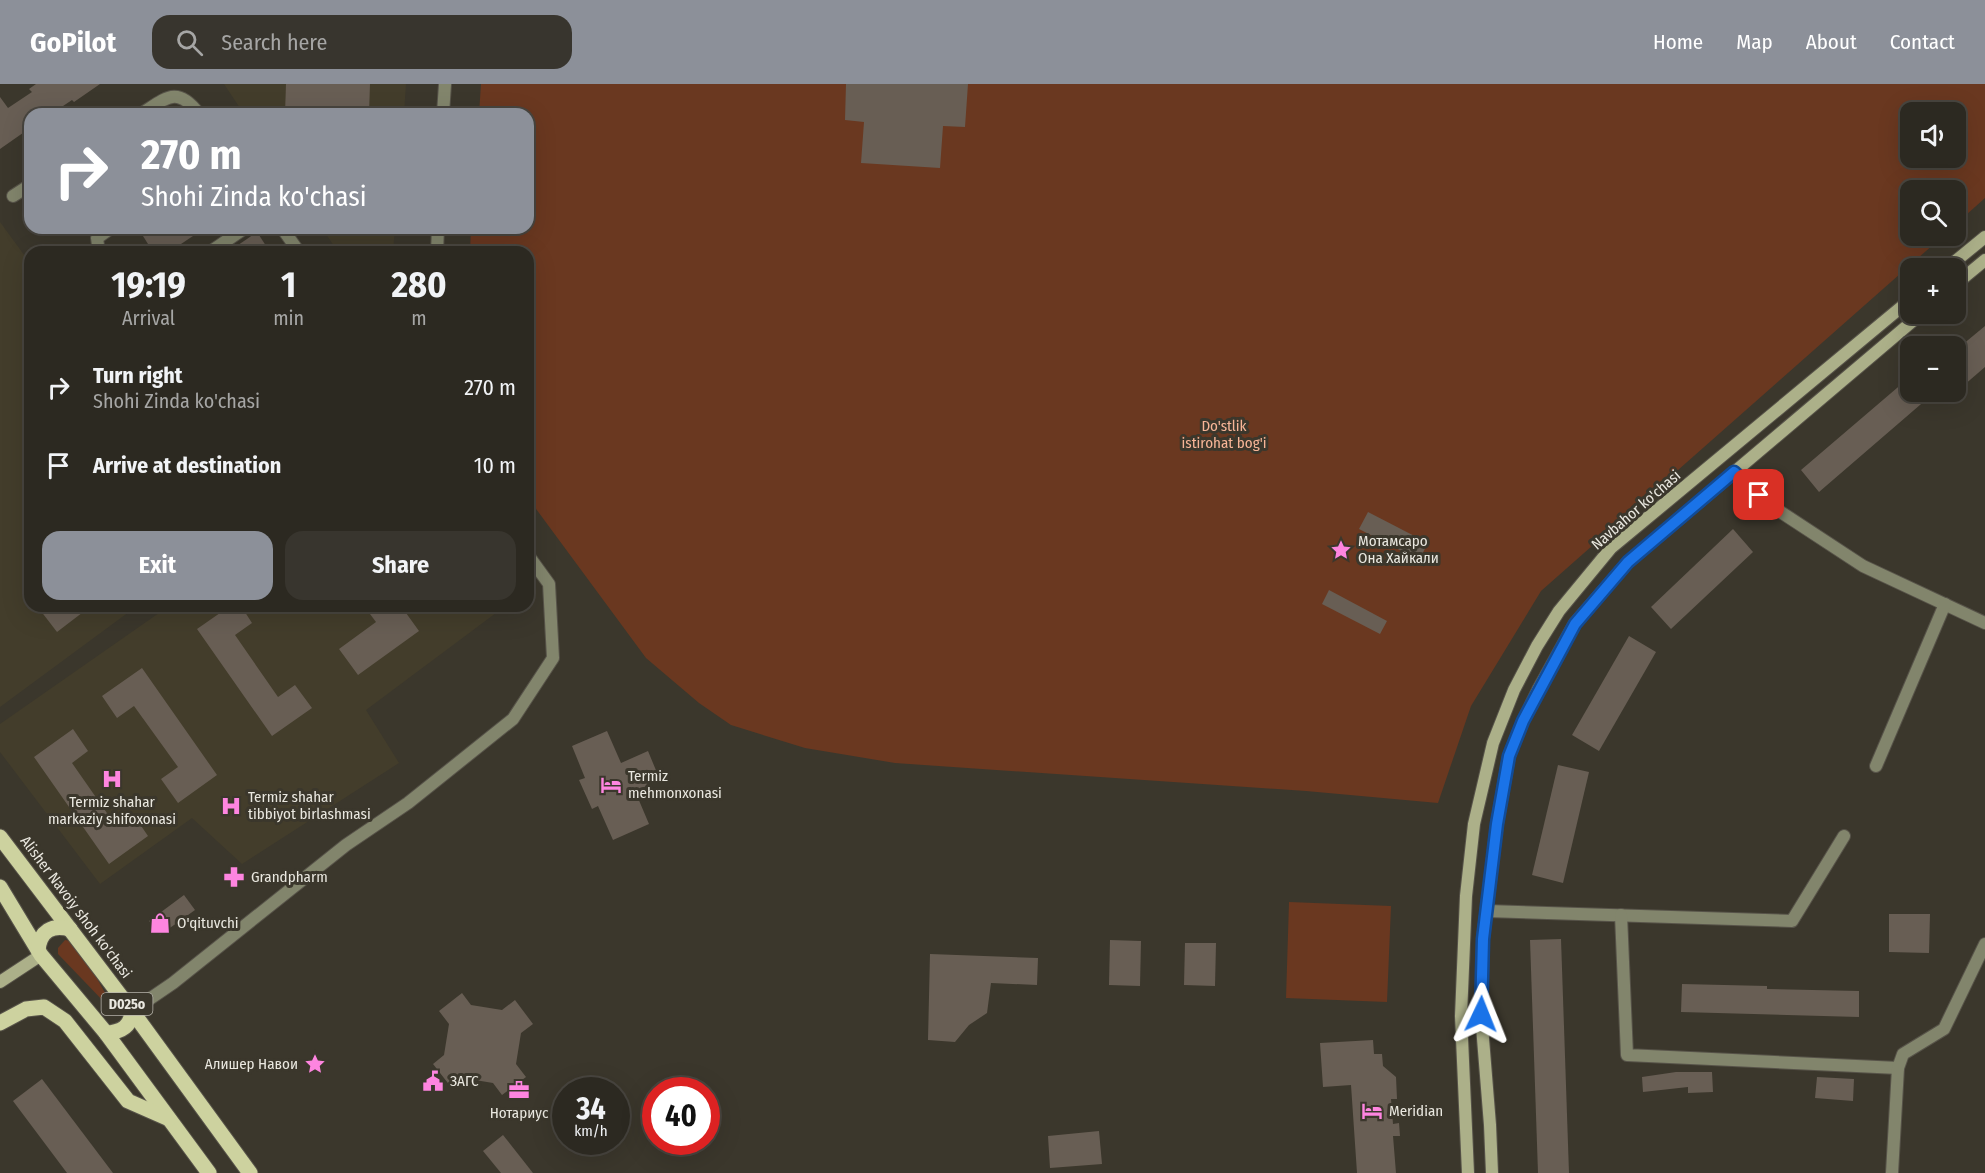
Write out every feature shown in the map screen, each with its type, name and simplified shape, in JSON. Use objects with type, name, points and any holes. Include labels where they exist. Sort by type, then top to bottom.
[{"type":"main road","name":"Alisher Navoiy shoh ko'chasi","points":[[0,837],[132,1011],[250,1173]]},
{"type":"main road","name":"D025o","points":[[0,887],[40,952],[106,1034],[209,1173]]},
{"type":"main road","points":[[40,952],[39,941],[50,928],[70,929]]},
{"type":"main road","points":[[0,1023],[26,1009],[44,1007],[64,1021],[128,1101],[171,1119]]},
{"type":"main road","points":[[106,1034],[124,1029],[129,1023],[132,1011]]},
{"type":"street","points":[[443,108],[445,84]]},
{"type":"street","points":[[150,108],[167,97],[179,97],[189,101],[195,108]]},
{"type":"street","points":[[13,196],[24,189]]},
{"type":"street","points":[[219,246],[236,234]]},
{"type":"street","points":[[1959,258],[1985,237]]},
{"type":"street","points":[[1966,276],[1985,260]]},
{"type":"street","name":"Navbahor ko'chasi","points":[[1468,1173],[1461,1017],[1464,938],[1474,824],[1493,743],[1514,690],[1559,611],[1611,548],[1900,308]]},
{"type":"street","points":[[1492,1173],[1481,1014],[1483,939],[1497,824],[1509,756],[1543,680],[1575,624],[1628,562],[1909,324]]},
{"type":"street","points":[[1734,472],[1770,505],[1863,566],[1985,623]]},
{"type":"street","points":[[132,1011],[173,983],[345,845],[408,803],[513,719],[553,658],[549,584],[534,563]]},
{"type":"street","points":[[1876,766],[1946,604]]},
{"type":"street","points":[[1486,911],[1792,921],[1844,836]]},
{"type":"street","points":[[1621,915],[1627,1055],[1898,1068]]},
{"type":"street","points":[[1464,938],[1483,939]]},
{"type":"street","points":[[1892,1173],[1898,1068],[1904,1054],[1944,1029],[1985,944]]},
{"type":"street","points":[[0,982],[40,952]]},
{"type":"shaded area","points":[[224,84],[406,84],[404,108],[240,108]]},
{"type":"shaded area","points":[[0,222],[24,255],[24,612],[129,612],[0,707]]},
{"type":"shaded area","points":[[326,234],[394,234],[394,246],[334,246]]},
{"type":"shaded area","points":[[160,612],[497,612],[366,710],[399,763],[242,864],[192,818],[100,884],[0,752],[0,724]]},
{"type":"green space","name":"Do'stlik istirohat bog'i","points":[[481,84],[1985,84],[1985,198],[1966,215],[1966,180],[1900,180],[1900,246],[1932,246],[1918,258],[1900,258],[1900,274],[1541,591],[1471,706],[1438,803],[1306,791],[895,763],[805,748],[731,725],[699,703],[646,658],[534,506],[534,246],[470,246],[471,234],[534,234],[534,108],[479,108]]},
{"type":"green space","points":[[1289,902],[1391,906],[1387,1002],[1286,998]]},
{"type":"green space","points":[[65,940],[77,942],[110,1002],[107,1005],[58,954],[58,948]]},
{"type":"building","points":[[36,84],[100,84],[74,102],[72,100],[60,108],[24,108],[24,132],[0,149],[0,97],[8,108],[32,92],[29,89]]},
{"type":"building","points":[[286,84],[370,84],[369,108],[285,108]]},
{"type":"building","points":[[846,84],[968,84],[965,127],[943,126],[940,168],[861,163],[864,122],[845,120]]},
{"type":"building","points":[[142,234],[196,234],[178,246],[149,246]]},
{"type":"building","points":[[254,234],[258,234],[266,246],[237,246]]},
{"type":"building","points":[[1985,326],[1985,367],[1966,383],[1966,342]]},
{"type":"building","points":[[1900,385],[1900,402],[1923,402],[1819,492],[1801,470]]},
{"type":"building","points":[[1368,512],[1428,543],[1419,560],[1359,529]]},
{"type":"building","points":[[1733,529],[1753,552],[1671,629],[1651,607]]},
{"type":"building","points":[[1329,590],[1387,621],[1380,634],[1322,604]]},
{"type":"building","points":[[42,612],[83,612],[57,632]]},
{"type":"building","points":[[221,612],[245,612],[252,623],[235,635],[278,697],[295,685],[312,708],[272,736],[197,629]]},
{"type":"building","points":[[368,612],[405,612],[419,631],[358,675],[339,649],[376,622]]},
{"type":"building","points":[[1629,636],[1656,652],[1599,751],[1572,735]]},
{"type":"building","points":[[142,668],[217,775],[178,803],[161,779],[178,767],[134,706],[117,718],[102,696]]},
{"type":"building","points":[[73,729],[88,751],[72,763],[116,826],[133,814],[148,836],[109,864],[34,757]]},
{"type":"building","points":[[607,731],[621,763],[648,751],[660,780],[635,791],[649,824],[613,840],[598,806],[592,809],[579,780],[585,778],[572,746]]},
{"type":"building","points":[[1558,765],[1589,772],[1563,883],[1532,875]]},
{"type":"building","points":[[184,895],[195,910],[160,935],[149,921]]},
{"type":"building","points":[[1889,914],[1930,914],[1929,953],[1889,952]]},
{"type":"building","points":[[1561,939],[1569,1173],[1538,1173],[1530,940]]},
{"type":"building","points":[[1110,940],[1141,941],[1140,986],[1109,985]]},
{"type":"building","points":[[1185,943],[1216,943],[1215,986],[1184,985]]},
{"type":"building","points":[[930,954],[1038,958],[1037,985],[991,983],[987,1013],[969,1025],[955,1042],[928,1040]]},
{"type":"building","points":[[1682,984],[1859,991],[1859,1017],[1681,1012]]},
{"type":"building","points":[[462,993],[471,1005],[502,1010],[515,1000],[533,1024],[521,1033],[516,1064],[526,1077],[502,1095],[493,1083],[463,1078],[451,1087],[433,1064],[444,1055],[449,1024],[439,1011]]},
{"type":"building","name":"Meridian","points":[[1373,1040],[1374,1054],[1382,1054],[1383,1066],[1396,1077],[1397,1099],[1391,1099],[1393,1124],[1399,1123],[1400,1136],[1393,1136],[1396,1173],[1357,1173],[1351,1085],[1323,1087],[1320,1043]]},
{"type":"building","points":[[1676,1072],[1712,1072],[1713,1092],[1688,1093],[1688,1087],[1643,1092],[1642,1077]]},
{"type":"building","points":[[1817,1077],[1854,1079],[1853,1101],[1815,1098]]},
{"type":"building","points":[[42,1079],[113,1173],[67,1173],[13,1101]]},
{"type":"building","points":[[1099,1131],[1102,1164],[1050,1168],[1048,1136]]},
{"type":"building","points":[[503,1135],[533,1173],[501,1173],[483,1151]]},
{"type":"place","name":"Мотамсаро Она Хайкали","points":[[1341,550]]},
{"type":"place","name":"Termiz shahar markaziy shifoxonasi","points":[[112,779]]},
{"type":"place","name":"Termiz mehmonxonasi","points":[[611,785]]},
{"type":"place","name":"Termiz shahar tibbiyot birlashmasi","points":[[231,806]]},
{"type":"place","name":"Grandpharm","points":[[234,877]]},
{"type":"place","name":"O'qituvchi","points":[[160,923]]},
{"type":"place","name":"Алишер Навои","points":[[315,1064]]},
{"type":"place","name":"ЗАГС","points":[[433,1081]]},
{"type":"place","name":"Нотариус","points":[[519,1090]]},
{"type":"place","name":"Meridian","points":[[1372,1111]]},
{"type":"route","points":[[1481,1014],[1483,939],[1497,824],[1509,756],[1538,690],[1575,624],[1628,562],[1734,472],[1759,495]]}]
